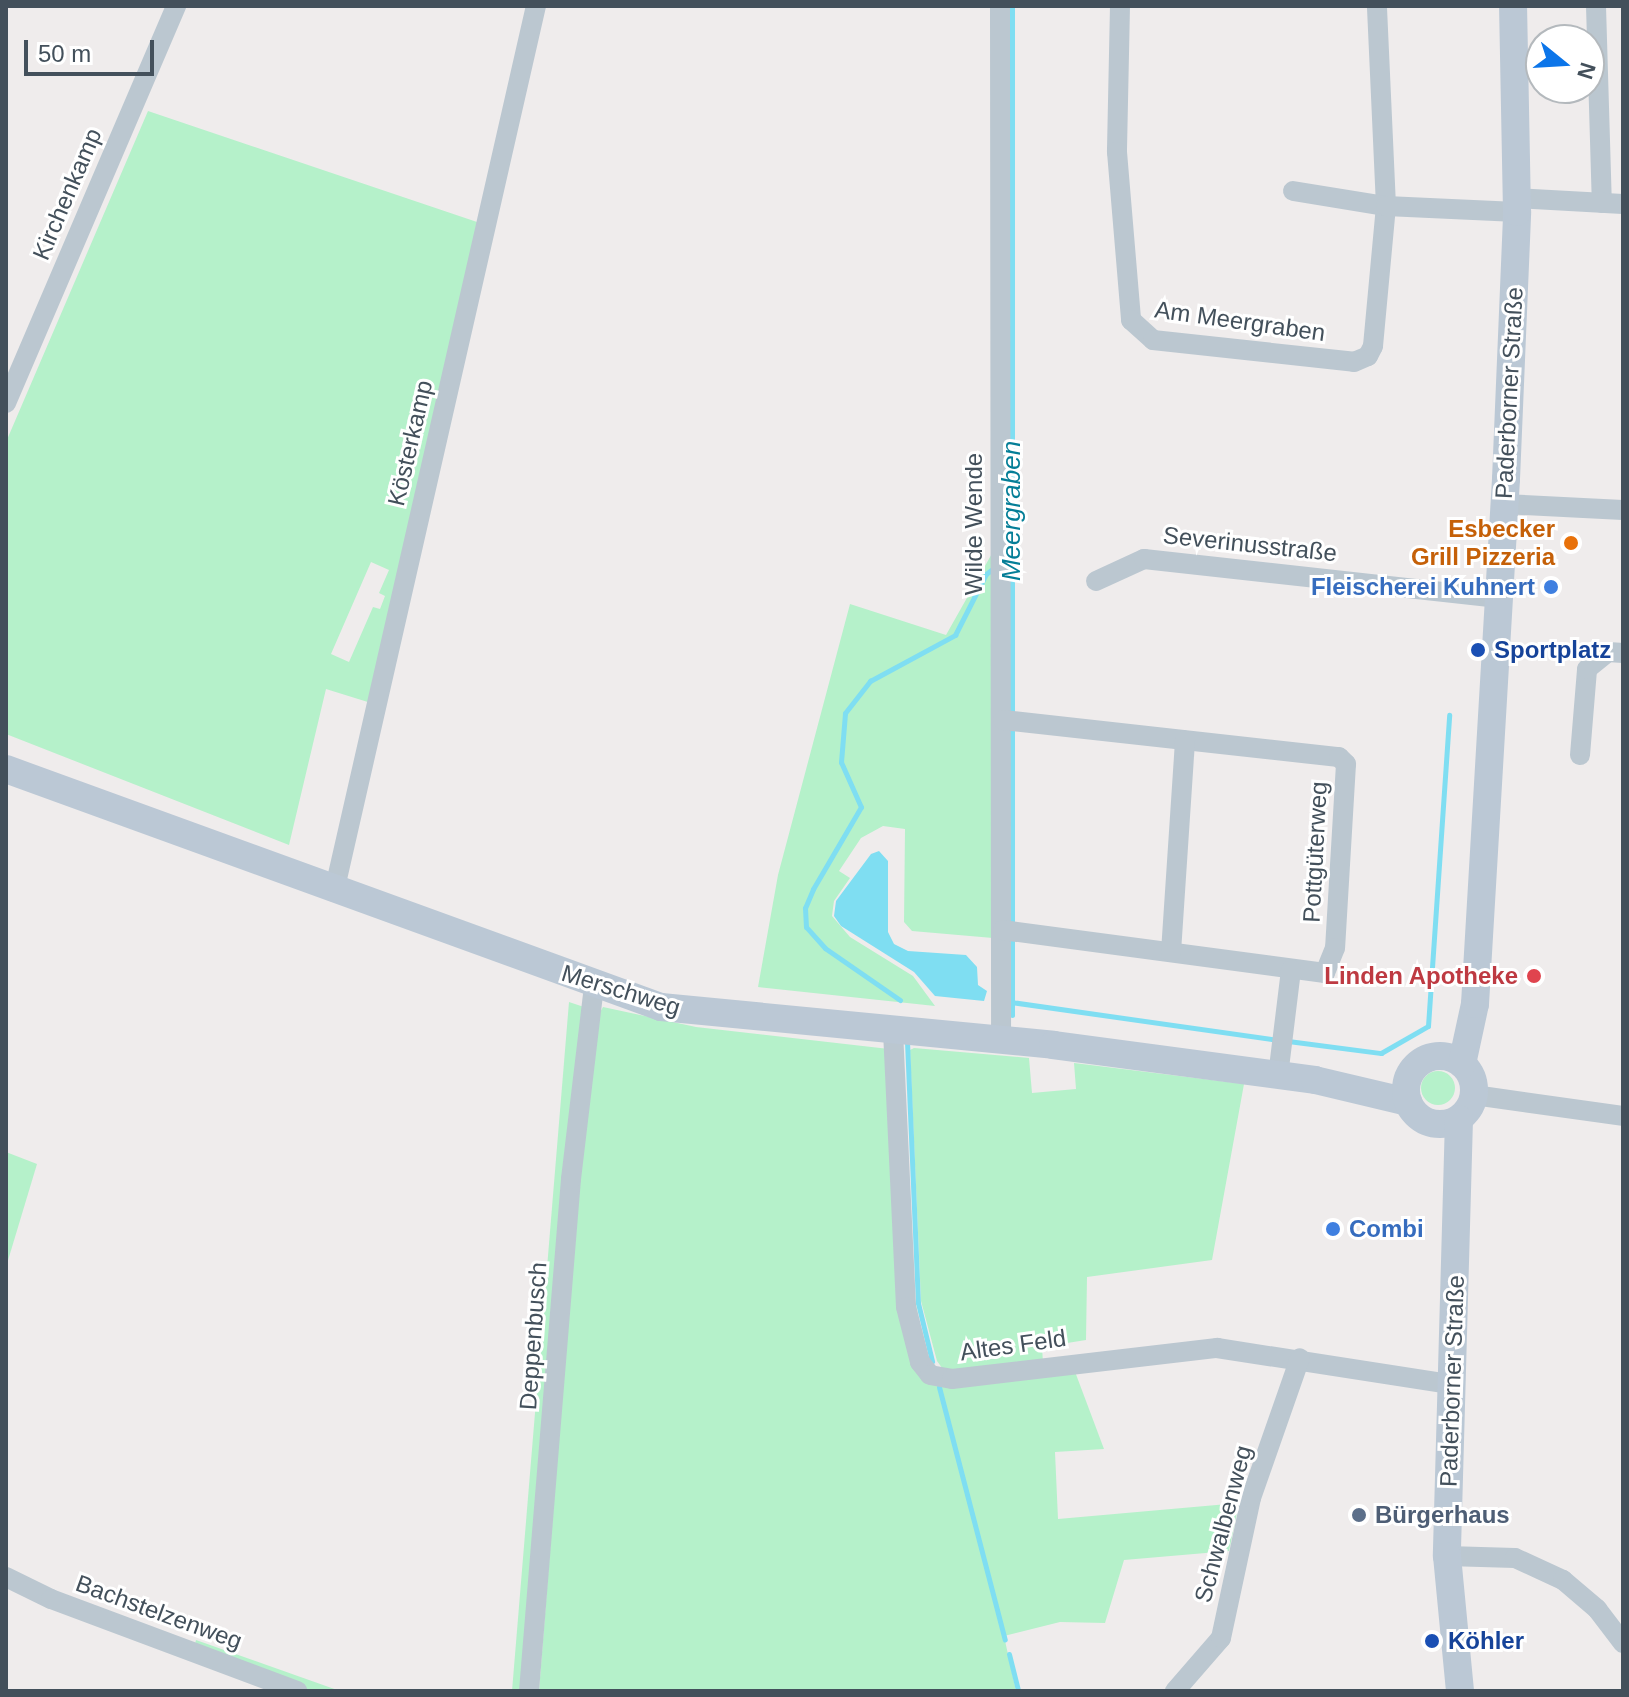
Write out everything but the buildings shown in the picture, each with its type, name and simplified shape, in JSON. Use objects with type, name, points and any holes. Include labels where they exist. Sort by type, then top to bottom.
[{"type":"main road","name":"Paderborner Straße","points":[[1460,1691],[1447,1556],[1450,1384],[1458,1215],[1456,1113],[1462,1064],[1475,1004],[1504,504],[1517,205],[1513,6]]},
{"type":"main road","name":"Merschweg","points":[[6,769],[334,892],[661,1007],[1001,1041],[1315,1080],[1408,1102]]},
{"type":"main road","name":"Paderborner Straße","points":[[1421,1065],[1452,1034],[1475,970]]},
{"type":"main road","points":[[1456,1113],[1414,1113],[1408,1102],[1421,1065],[1462,1064]]},
{"type":"main road","name":"Merschweg","points":[[1315,1080],[1421,1065]]},
{"type":"street","name":"Kirchenkamp","points":[[6,403],[176,6]]},
{"type":"street","name":"Kösterkamp","points":[[334,892],[536,6]]},
{"type":"street","name":"Wilde Wende","points":[[1000,6],[1001,1041]]},
{"type":"street","name":"Am Meergraben","points":[[1120,6],[1117,152],[1131,320],[1140,333],[1153,340],[1340,361],[1368,356],[1386,206],[1377,6]]},
{"type":"street","points":[[1596,6],[1602,203]]},
{"type":"street","points":[[1293,191],[1386,206],[1623,204]]},
{"type":"street","points":[[1504,504],[1623,510]]},
{"type":"street","name":"Severinusstraße","points":[[1096,581],[1144,559],[1499,598]]},
{"type":"street","points":[[1580,755],[1587,669],[1608,652],[1623,653]]},
{"type":"street","name":"Pottgüterweg","points":[[1003,720],[1339,757],[1346,764],[1333,965],[1325,973],[1003,930]]},
{"type":"street","points":[[1171,952],[1185,740]]},
{"type":"street","points":[[1278,1076],[1291,970]]},
{"type":"street","name":"Deppenbusch","points":[[529,1691],[571,1179],[594,985]]},
{"type":"street","name":"Altes Feld","points":[[893,1031],[906,1307],[920,1362],[930,1375],[952,1379],[1217,1348],[1300,1358],[1450,1384]]},
{"type":"street","points":[[1456,1113],[1623,1116]]},
{"type":"street","name":"Schwalbenweg","points":[[1175,1691],[1221,1638],[1251,1498],[1300,1358]]},
{"type":"street","points":[[1447,1556],[1515,1558],[1563,1580],[1597,1609],[1623,1643]]},
{"type":"street","name":"Bachstelzenweg","points":[[6,1577],[51,1599],[297,1691]]},
{"type":"green space","points":[[148,111],[480,223],[371,703],[326,689],[289,845],[6,734],[6,442]],"holes":[[[371,562],[389,570],[379,593],[385,596],[380,609],[373,607],[349,662],[331,654]]]},
{"type":"green space","points":[[994,550],[993,938],[912,931],[904,922],[905,829],[883,826],[861,838],[839,871],[850,878],[834,901],[832,916],[850,937],[913,976],[935,1006],[758,987],[778,875],[850,604],[946,635]]},
{"type":"green space","points":[[569,1002],[584,1007],[523,1691],[512,1691]]},
{"type":"green space","points":[[603,1007],[696,1027],[889,1049],[896,1201],[931,1383],[1074,1369],[1104,1449],[1055,1452],[1058,1519],[1239,1503],[1229,1551],[1124,1560],[1105,1623],[1060,1622],[1004,1636],[1016,1691],[539,1691],[579,1180],[597,1018]]},
{"type":"green space","points":[[910,1050],[1029,1058],[1032,1093],[1076,1089],[1074,1063],[1244,1084],[1212,1260],[1087,1277],[1086,1340],[1042,1347],[1043,1363],[945,1372],[937,1361],[921,1301]]},
{"type":"green space","points":[[1438,1071],[1450,1076],[1455,1088],[1450,1100],[1438,1105],[1426,1100],[1421,1088],[1426,1076]]},
{"type":"green space","points":[[6,1152],[37,1164],[6,1267]]},
{"type":"green space","points":[[196,1640],[340,1691],[311,1691],[194,1648]]},
{"type":"water","points":[[879,851],[888,861],[888,932],[894,944],[908,951],[966,955],[977,967],[978,985],[987,991],[984,1001],[935,996],[914,972],[841,926],[834,916],[836,901],[871,854]]},
{"type":"waterway","name":"Meergraben","points":[[1012,6],[1012,717]]},
{"type":"waterway","points":[[900,1000],[825,948],[806,927],[805,908],[813,889],[861,807],[841,762],[845,713],[870,681],[955,635],[986,574],[995,567]]},
{"type":"waterway","points":[[1288,1041],[1381,1053],[1428,1026],[1449,715]]},
{"type":"waterway","name":"Meergraben","points":[[1012,727],[1012,925]]},
{"type":"waterway","name":"Meergraben","points":[[1012,935],[1012,1015]]},
{"type":"waterway","points":[[1011,1002],[1278,1040]]},
{"type":"waterway","points":[[907,1041],[918,1303],[932,1361]]},
{"type":"waterway","points":[[939,1387],[1005,1640]]},
{"type":"waterway","points":[[1009,1654],[1018,1691]]},
{"type":"place","name":"Esbecker Grill Pizzeria","points":[[1571,543]]},
{"type":"place","name":"Fleischerei Kuhnert","points":[[1551,587]]},
{"type":"place","name":"Sportplatz","points":[[1478,650]]},
{"type":"place","name":"Linden Apotheke","points":[[1534,976]]},
{"type":"place","name":"Combi","points":[[1333,1229]]},
{"type":"place","name":"Bürgerhaus","points":[[1359,1515]]},
{"type":"place","name":"Köhler","points":[[1432,1641]]}]
